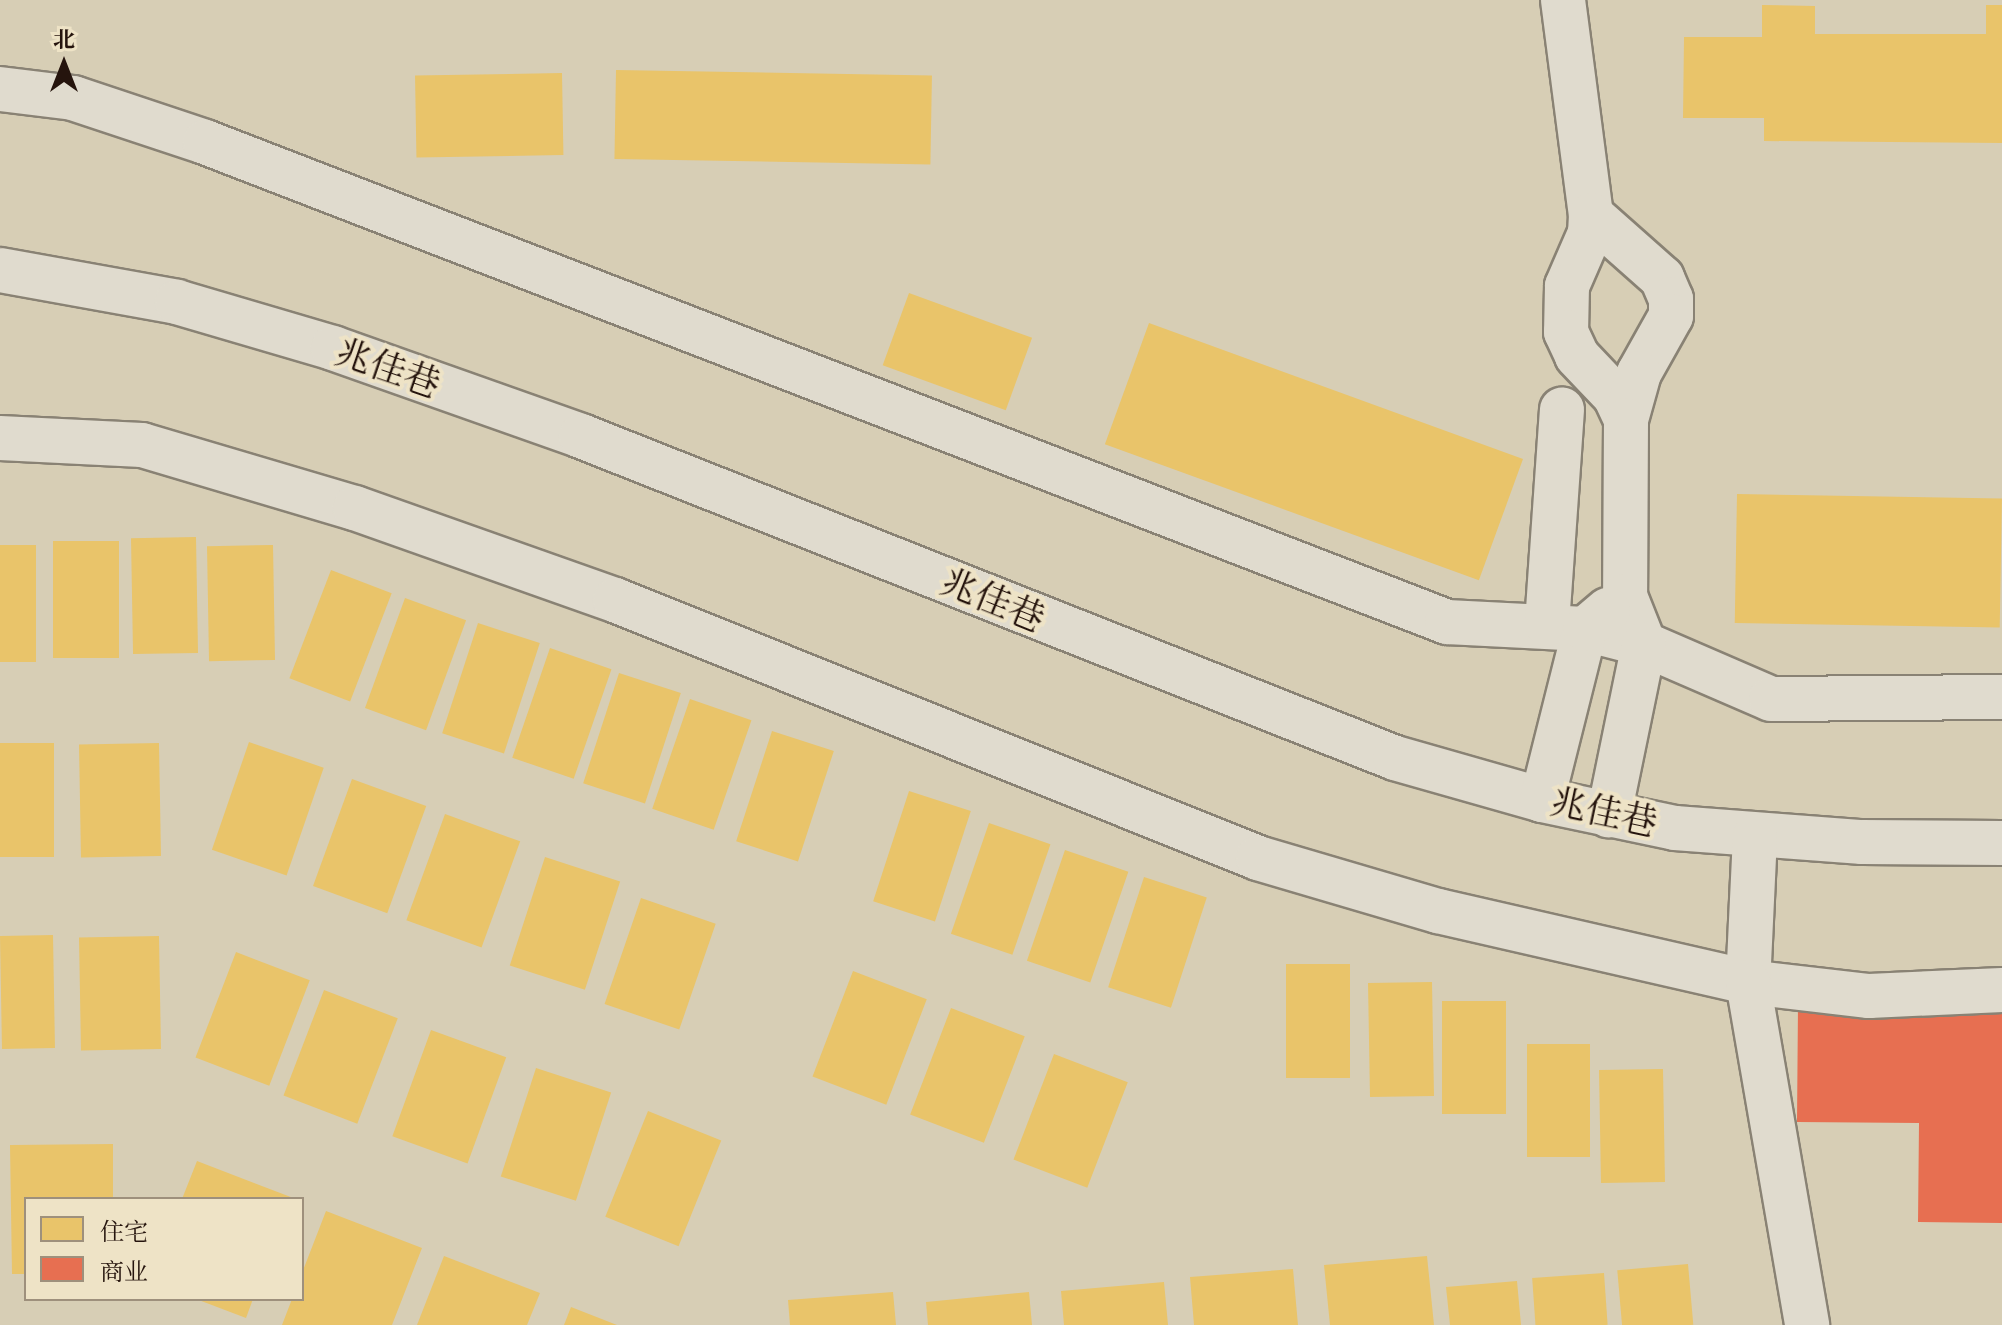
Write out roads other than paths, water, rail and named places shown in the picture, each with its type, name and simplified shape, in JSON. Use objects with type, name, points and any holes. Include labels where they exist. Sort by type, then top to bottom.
[{"type":"street","points":[[1563,0],[1591,215],[1590,233],[1567,286],[1566,332],[1577,356],[1615,396],[1626,420]]},
{"type":"street","points":[[0,89],[73,98],[205,142],[1447,622],[1566,626],[1644,644],[1771,699],[2002,697]]},
{"type":"street","points":[[1591,215],[1662,278],[1671,299],[1671,316],[1639,373],[1626,420],[1625,596],[1644,644],[1609,815]]},
{"type":"street","name":"兆佳巷","points":[[0,270],[177,302],[333,348],[581,436],[1395,758],[1542,800],[1609,815],[1755,836],[2002,843]]},
{"type":"street","points":[[1542,800],[1566,626],[1562,410]]},
{"type":"street","points":[[0,438],[142,445],[240,471],[615,600],[1258,858],[1438,911],[1748,982],[1869,996],[2002,990]]},
{"type":"street","points":[[1566,626],[1625,596]]},
{"type":"street","points":[[1755,836],[1748,982],[1807,1325]]}]
